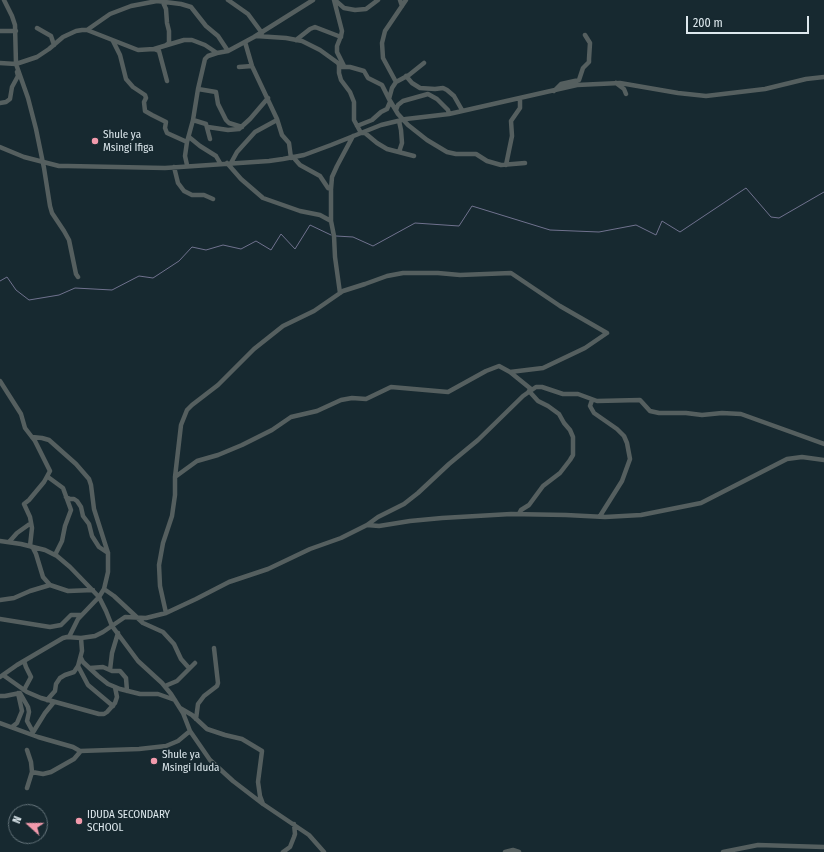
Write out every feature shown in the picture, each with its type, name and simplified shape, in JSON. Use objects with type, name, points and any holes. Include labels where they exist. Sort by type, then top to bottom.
[{"type":"street","points":[[0,103],[6,102],[10,99],[12,88],[18,76],[16,64],[16,31],[12,16],[4,0]]},
{"type":"street","points":[[228,0],[248,14],[262,33]]},
{"type":"street","points":[[187,165],[185,156],[186,142],[193,120],[204,60],[208,56],[228,51],[262,33],[313,0]]},
{"type":"street","points":[[334,0],[344,8],[355,10],[366,9],[378,0]]},
{"type":"street","points":[[334,0],[341,28],[341,37],[337,46],[337,52],[342,67],[339,73],[341,80],[349,90],[354,102],[354,120],[361,133]]},
{"type":"street","points":[[400,0],[402,6]]},
{"type":"street","points":[[396,82],[383,58],[382,43],[385,32],[406,0]]},
{"type":"street","points":[[87,30],[106,16],[150,1],[162,1],[190,6],[206,26],[218,36],[228,51]]},
{"type":"street","points":[[162,1],[166,9],[169,31],[169,43],[166,45]]},
{"type":"street","points":[[296,40],[315,27],[341,37]]},
{"type":"street","points":[[37,28],[51,36],[54,45]]},
{"type":"street","points":[[0,63],[16,64],[36,57],[60,39],[79,30],[87,30],[138,50],[154,49],[184,40],[194,40],[217,53]]},
{"type":"street","points":[[0,31],[16,31]]},
{"type":"street","points":[[554,91],[561,84],[579,80],[583,68],[589,62],[590,43],[585,35]]},
{"type":"street","points":[[256,36],[296,40],[307,43],[320,50],[342,67],[360,69],[364,71],[368,78],[382,85],[401,120],[431,143],[447,152],[461,154],[472,153],[479,155],[492,163],[506,165],[525,163]]},
{"type":"street","points":[[112,39],[118,49],[126,79],[133,87],[145,95],[145,111],[166,122],[165,128],[167,133],[186,142]]},
{"type":"street","points":[[245,42],[252,66],[268,98],[282,135],[289,143],[292,158],[300,165],[320,176],[328,188],[331,189]]},
{"type":"street","points":[[154,49],[159,51],[167,80]]},
{"type":"street","points":[[357,126],[372,120],[387,109],[392,88],[396,82],[424,62]]},
{"type":"street","points":[[16,64],[28,98],[36,128],[50,208],[68,240],[78,277]]},
{"type":"street","points":[[239,67],[252,66]]},
{"type":"street","points":[[406,76],[412,83],[420,88],[443,88],[454,96],[462,110]]},
{"type":"street","points":[[0,147],[24,157],[42,162],[68,166],[174,167],[269,161],[292,158],[331,145],[381,125],[401,120],[449,114],[577,85],[616,82],[678,93],[706,96],[765,89],[806,79],[824,77]]},
{"type":"street","points":[[616,82],[624,89],[626,94]]},
{"type":"street","points":[[198,89],[216,92],[218,104],[226,120],[229,123],[242,128]]},
{"type":"street","points":[[396,110],[398,105],[403,101],[428,94],[437,99],[448,110],[449,114]]},
{"type":"street","points":[[208,127],[232,130],[242,128],[268,98]]},
{"type":"street","points":[[506,165],[512,136],[511,122],[520,108],[520,99]]},
{"type":"street","points":[[193,120],[205,123],[208,127],[210,139]]},
{"type":"street","points":[[229,163],[255,132],[277,120]]},
{"type":"street","points":[[399,152],[402,143],[401,120]]},
{"type":"street","points":[[361,133],[366,133],[377,143],[387,149],[414,156]]},
{"type":"street","points":[[340,293],[331,221],[331,181],[352,136]]},
{"type":"street","points":[[188,137],[216,156],[220,163]]},
{"type":"street","points":[[229,163],[241,179],[263,198],[300,211],[325,217],[331,221]]},
{"type":"street","points":[[174,167],[178,183],[184,191],[192,195],[204,196],[213,199]]},
{"type":"street","points":[[166,613],[160,586],[159,565],[163,543],[172,516],[181,426],[188,408],[224,380],[254,349],[272,335],[288,324],[320,307],[340,293],[397,273],[438,273],[465,275],[508,273],[607,333],[580,351],[546,367],[510,372]]},
{"type":"street","points":[[175,477],[197,462],[242,445],[272,430],[291,417],[317,411],[341,400],[352,398],[366,399],[391,387],[448,392],[499,366],[510,372],[530,390],[536,399],[559,414],[573,437],[572,455],[570,460],[560,473],[543,486],[529,505],[521,510],[519,514]]},
{"type":"street","points":[[0,381],[21,414],[25,428],[32,437],[49,469],[48,477],[29,501],[24,504],[31,523],[32,534],[30,546]]},
{"type":"street","points":[[114,687],[117,697],[113,706],[104,714],[99,714],[47,700],[26,691],[1,676],[60,640],[69,637],[81,638],[95,636],[125,617],[152,617],[166,613],[229,582],[268,569],[310,549],[342,538],[367,525],[378,517],[404,504],[418,493],[449,464],[478,440],[511,406],[530,390],[536,387],[542,387],[563,394],[578,394],[592,400],[640,400],[650,410],[662,413],[702,415],[740,414],[824,444]]},
{"type":"street","points":[[592,400],[590,406],[594,413],[617,429],[624,436],[630,459],[622,480],[600,516]]},
{"type":"street","points":[[32,437],[49,440],[76,464],[89,479],[92,485],[94,509],[108,553],[108,572],[104,589],[99,597],[81,615],[69,637]]},
{"type":"street","points":[[367,525],[378,526],[442,518],[519,514],[628,517],[696,504],[707,500],[787,459],[802,458],[824,460]]},
{"type":"street","points":[[48,477],[63,488],[71,512],[65,526],[62,541],[55,555]]},
{"type":"street","points":[[66,497],[77,501],[89,524],[92,536],[99,547],[108,553]]},
{"type":"street","points":[[9,542],[17,533],[31,523]]},
{"type":"street","points":[[0,541],[30,546],[55,555],[70,567],[99,597],[112,626],[138,661],[165,686],[187,721],[190,731],[217,767],[263,804],[309,835],[324,852]]},
{"type":"street","points":[[30,546],[36,554],[43,577],[50,585],[68,591],[92,590]]},
{"type":"street","points":[[0,600],[14,598],[50,585]]},
{"type":"street","points":[[104,589],[132,611],[143,623],[160,630],[166,635],[176,648],[181,659],[189,668]]},
{"type":"street","points":[[0,619],[50,627],[61,625],[71,615],[81,615]]},
{"type":"street","points":[[110,670],[112,653],[118,633]]},
{"type":"street","points":[[47,700],[55,691],[56,684],[60,678],[65,674],[74,672],[78,666],[81,658],[81,638]]},
{"type":"street","points":[[196,719],[198,704],[204,696],[217,686],[218,683],[214,648]]},
{"type":"street","points":[[81,658],[83,662],[102,680],[114,687],[144,694],[158,694],[175,700]]},
{"type":"street","points":[[24,661],[31,677],[26,691]]},
{"type":"street","points":[[165,686],[177,681],[195,663]]},
{"type":"street","points":[[78,666],[88,685],[113,706]]},
{"type":"street","points":[[90,668],[103,667],[122,672],[126,678],[127,691]]},
{"type":"street","points":[[0,696],[26,691]]},
{"type":"street","points":[[12,727],[17,722],[22,711],[19,693]]},
{"type":"street","points":[[19,693],[28,707],[29,712],[26,721],[33,733]]},
{"type":"street","points":[[33,733],[45,713],[54,702]]},
{"type":"street","points":[[179,708],[188,712],[207,729],[242,739],[262,751],[258,782],[263,804]]},
{"type":"street","points":[[0,723],[33,733],[73,747],[80,751],[139,749],[166,746],[178,741],[190,731]]},
{"type":"street","points":[[27,750],[31,762],[32,772],[27,788]]},
{"type":"street","points":[[32,772],[44,774],[51,772],[74,760],[80,752]]},
{"type":"street","points":[[283,852],[290,847],[294,837],[294,824]]},
{"type":"street","points":[[724,852],[758,845],[824,847]]},
{"type":"street","points":[[505,852],[513,850],[519,852]]},
{"type":"waterway","points":[[336,236],[353,237],[373,246],[415,223],[459,226],[472,206],[550,230],[599,232],[636,225],[656,235],[662,221],[680,232],[746,188],[771,217],[779,218],[824,192]]},
{"type":"waterway","points":[[0,281],[7,277],[16,290],[29,300],[59,295],[75,288],[112,290],[139,276],[153,278],[179,261],[192,247],[206,250],[223,245],[241,249],[256,241],[271,250],[281,234],[295,249],[310,225],[331,235]]},
{"type":"place","name":"Shule ya Msingi Ifiga","points":[[95,141]]},
{"type":"place","name":"Shule ya Msingi Iduda","points":[[154,761]]},
{"type":"place","name":"IDUDA SECONDARY SCHOOL","points":[[79,821]]}]
